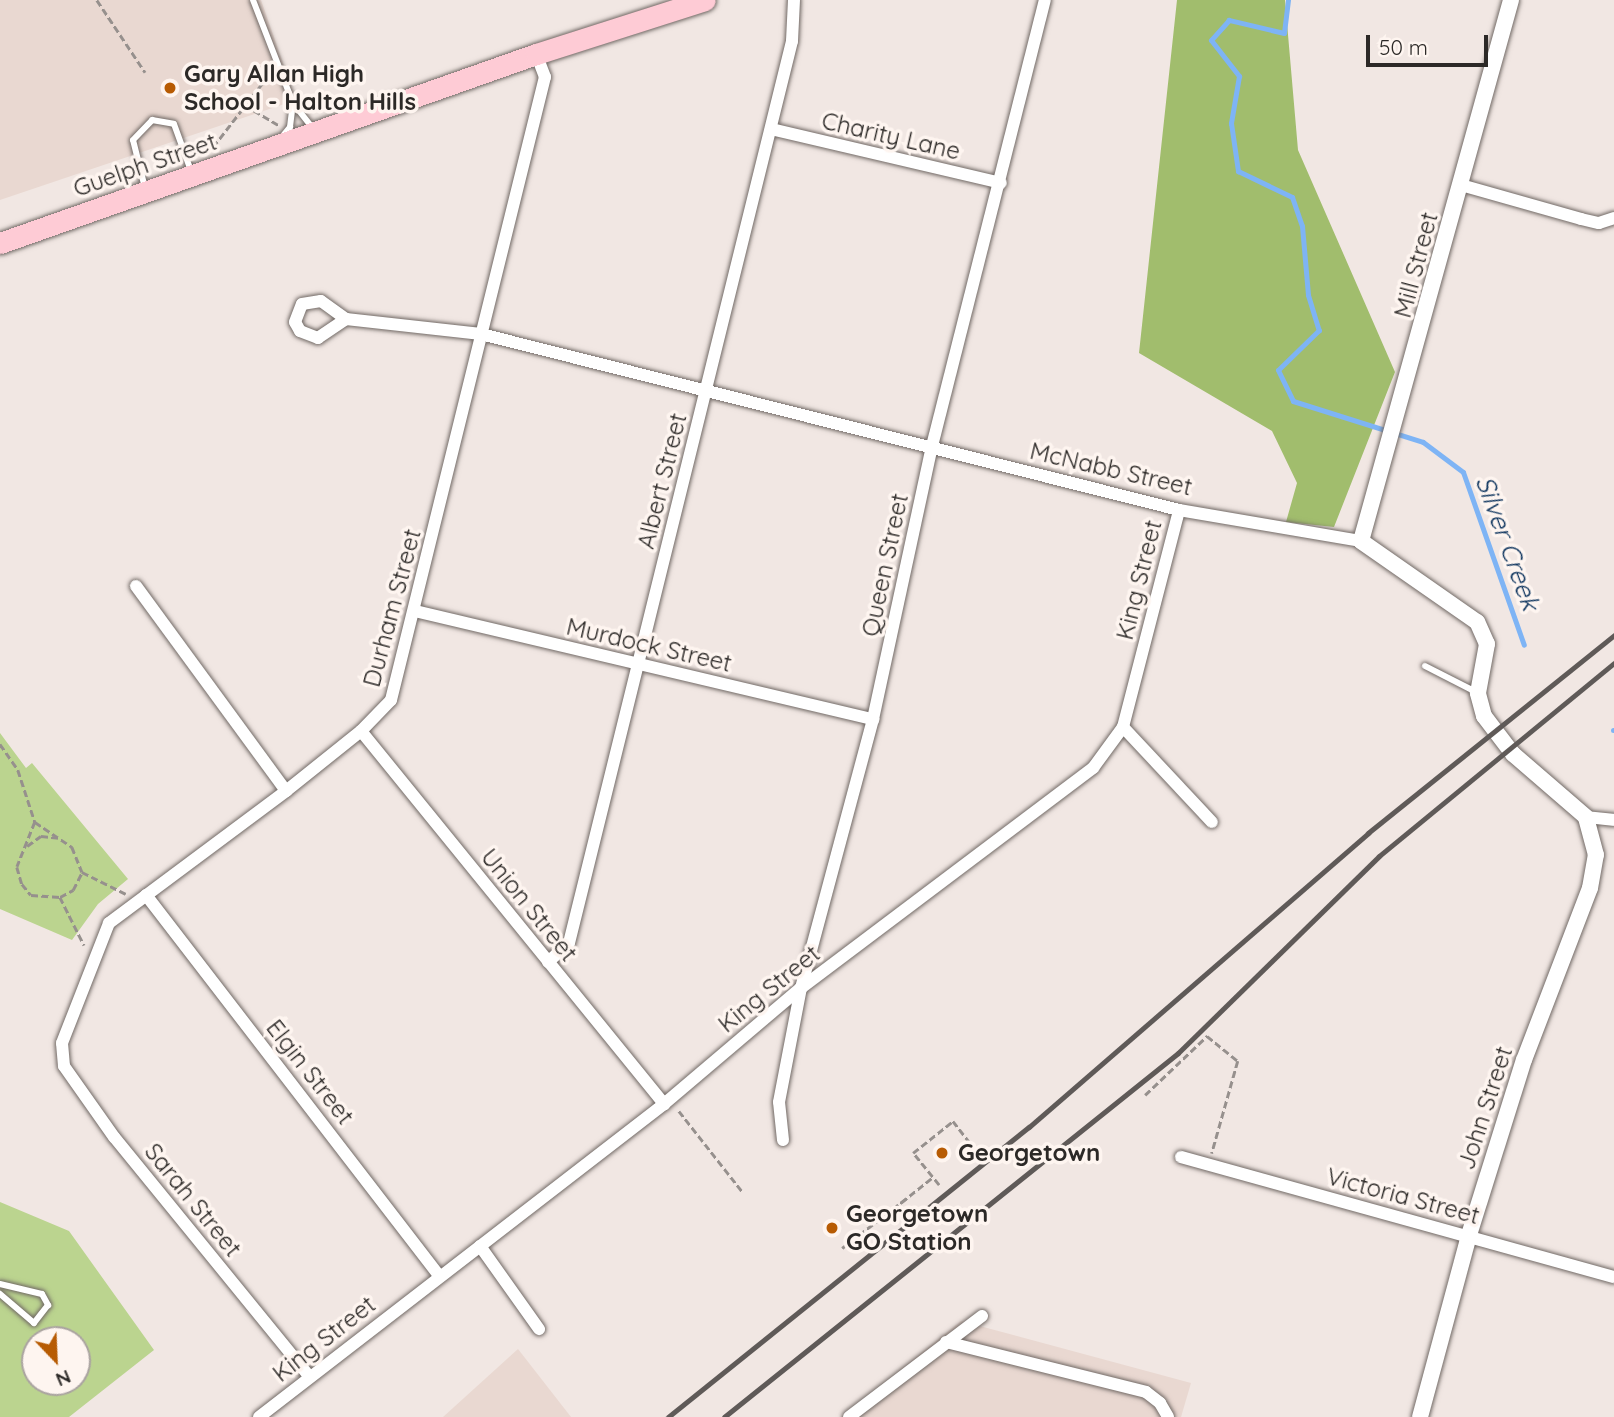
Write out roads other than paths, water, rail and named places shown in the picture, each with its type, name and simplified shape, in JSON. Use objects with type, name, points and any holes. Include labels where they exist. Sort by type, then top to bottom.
[{"type":"main road","name":"Guelph Street","points":[[0,243],[192,176],[281,139],[320,132],[536,54],[705,0]]},
{"type":"street","name":"Albert Street","points":[[548,962],[569,943],[792,41],[794,0]]},
{"type":"street","name":"Queen Street","points":[[783,1140],[779,1102],[801,988],[873,719],[931,450],[1001,183],[1045,0]]},
{"type":"street","name":"Mill Street","points":[[1361,541],[1398,419],[1511,0]]},
{"type":"street","name":"Durham Street","points":[[62,1042],[92,960],[109,923],[286,791],[361,731],[391,700],[545,78],[536,54]]},
{"type":"street","name":"Charity Lane","points":[[771,129],[1001,183]]},
{"type":"street","points":[[1461,185],[1599,223],[1614,218]]},
{"type":"street","name":"McNabb Street","points":[[346,319],[481,334],[931,450],[1179,510],[1361,541],[1477,622],[1487,644],[1478,693]]},
{"type":"street","name":"King Street","points":[[259,1417],[439,1275],[664,1104],[801,988],[1093,768],[1123,727],[1179,510]]},
{"type":"street","points":[[136,586],[286,791]]},
{"type":"street","name":"Murdock Street","points":[[415,611],[873,719]]},
{"type":"street","points":[[1478,693],[1484,716],[1513,754],[1586,817],[1614,820]]},
{"type":"street","points":[[1123,727],[1212,822]]},
{"type":"street","name":"Union Street","points":[[361,731],[664,1104]]},
{"type":"street","name":"John Street","points":[[1420,1417],[1469,1235],[1524,1060],[1590,888],[1596,855],[1586,817]]},
{"type":"street","name":"Elgin Street","points":[[146,895],[439,1275]]},
{"type":"street","name":"Sarah Street","points":[[62,1042],[64,1066],[114,1137],[309,1376]]},
{"type":"street","name":"Victoria Street","points":[[1181,1157],[1614,1277]]},
{"type":"street","points":[[480,1246],[538,1329]]},
{"type":"street","points":[[849,1417],[982,1316]]},
{"type":"street","points":[[946,1342],[1146,1392],[1160,1403],[1168,1417]]},
{"type":"lane","points":[[253,0],[293,103],[305,122],[320,132]]},
{"type":"lane","points":[[281,139],[293,103]]},
{"type":"lane","points":[[146,193],[132,140],[152,120],[174,124],[192,176]]},
{"type":"lane","points":[[1425,666],[1478,693]]},
{"type":"lane","points":[[0,1284],[42,1294],[48,1305],[34,1323],[0,1294]]},
{"type":"waterway","name":"Silver Creek","points":[[1288,0],[1284,33],[1229,20],[1211,40],[1239,76],[1231,123],[1238,171],[1292,197],[1302,226],[1308,295],[1319,330],[1278,370],[1293,401],[1423,442],[1463,472],[1524,645]]},
{"type":"railway","points":[[668,1417],[1029,1127],[1368,833],[1614,635]]},
{"type":"railway","points":[[724,1417],[1178,1053],[1379,856],[1614,663]]},
{"type":"place","name":"Gary Allan High School - Halton Hills","points":[[170,88]]},
{"type":"place","name":"Georgetown","points":[[942,1153]]},
{"type":"place","name":"Georgetown GO Station","points":[[832,1228]]}]
